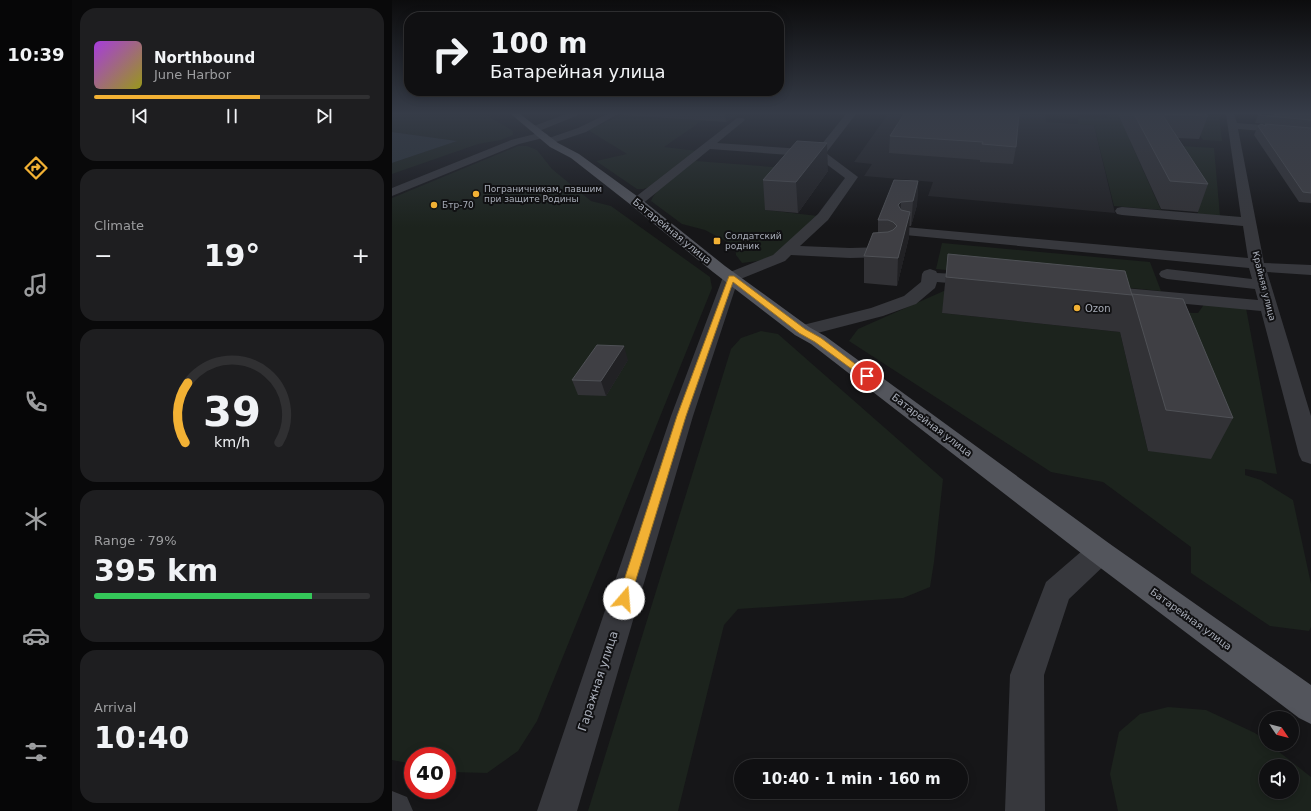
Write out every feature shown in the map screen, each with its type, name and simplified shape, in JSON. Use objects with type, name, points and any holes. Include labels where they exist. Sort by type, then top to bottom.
[{"type":"main road","name":"Батарейная улица","points":[[569,152],[636,202],[802,331],[824,344],[1100,552],[1311,706]]},
{"type":"street","points":[[392,192],[491,152]]},
{"type":"street","points":[[636,202],[700,152]]},
{"type":"street","points":[[731,277],[779,258],[823,217],[852,177],[820,154],[790,152]]},
{"type":"street","name":"Крайняя улица","points":[[1237,152],[1257,266],[1311,454]]},
{"type":"street","points":[[1122,211],[1249,222]]},
{"type":"street","points":[[905,231],[1311,270]]},
{"type":"street","points":[[787,250],[850,253],[886,252]]},
{"type":"street","points":[[1167,274],[1262,285]]},
{"type":"street","points":[[802,331],[877,312],[910,300],[929,284],[930,275],[992,282]]},
{"type":"street","name":"Гаражная улица","points":[[557,811],[682,416],[731,277]]},
{"type":"street","points":[[1087,290],[1268,306]]},
{"type":"street","points":[[1025,811],[1027,675],[1057,591],[1100,552]]},
{"type":"shaded area","points":[[392,152],[425,152],[392,163]]},
{"type":"shaded area","points":[[424,152],[456,152],[392,174],[392,163]]},
{"type":"shaded area","points":[[504,152],[538,152],[552,169],[591,201],[611,206],[710,277],[712,288],[537,721],[518,751],[487,773],[456,772],[456,747],[404,747],[404,762],[392,760],[392,198]]},
{"type":"shaded area","points":[[624,152],[705,152],[706,152],[696,161],[799,169],[766,210],[818,216],[791,243],[775,254],[758,261],[742,263],[736,255],[735,246],[705,230],[682,224],[651,201],[656,192],[669,182],[643,189],[637,189],[596,161],[627,154]]},
{"type":"shaded area","points":[[861,152],[1100,152],[1115,213],[928,196],[933,182],[864,176],[872,164],[854,162]]},
{"type":"shaded area","points":[[1101,152],[1135,152],[1161,210],[1114,206]]},
{"type":"shaded area","points":[[1163,152],[1214,152],[1220,216],[1197,215],[1198,212]]},
{"type":"shaded area","points":[[942,243],[1150,262],[1161,291],[936,269]]},
{"type":"shaded area","points":[[946,290],[942,313],[1120,332],[1148,451],[1165,312],[1198,313],[1205,303],[1246,308],[1277,474],[1245,469],[1245,475],[1261,480],[1293,500],[1311,584],[1311,627],[1309,631],[1270,626],[1191,573],[1191,547],[1103,482],[1051,472],[849,341],[858,329]]},
{"type":"shaded area","points":[[761,331],[778,334],[943,479],[930,587],[903,598],[738,609],[724,625],[678,811],[588,811],[731,349],[741,338]]},
{"type":"shaded area","points":[[1168,707],[1206,710],[1259,736],[1259,751],[1278,751],[1288,759],[1259,759],[1259,799],[1299,799],[1299,768],[1311,777],[1311,811],[1118,811],[1110,774],[1119,732],[1140,714]]},
{"type":"building","points":[[788,152],[820,152],[796,182],[763,180]]},
{"type":"building","points":[[1154,152],[1187,152],[1208,184],[1170,181]]},
{"type":"building","points":[[1276,152],[1311,152],[1311,193],[1303,192]]},
{"type":"building","points":[[894,180],[918,181],[913,201],[901,202],[898,205],[901,210],[910,212],[898,258],[864,256],[873,233],[888,232],[897,226],[888,220],[878,220]]},
{"type":"building","points":[[948,254],[1125,271],[1132,295],[946,277]]},
{"type":"building","points":[[1132,294],[1183,299],[1233,418],[1166,410]]},
{"type":"building","points":[[597,345],[624,346],[601,381],[572,380]]},
{"type":"place","name":"Пограничникам, павшим при защите Родины","points":[[476,194]]},
{"type":"place","name":"Бтр-70","points":[[434,205]]},
{"type":"place","name":"Солдатский родник","points":[[717,241]]},
{"type":"place","name":"Ozon","points":[[1077,308]]},
{"type":"route","points":[[624,599],[682,416],[731,277],[802,331],[818,340],[867,376]]}]
